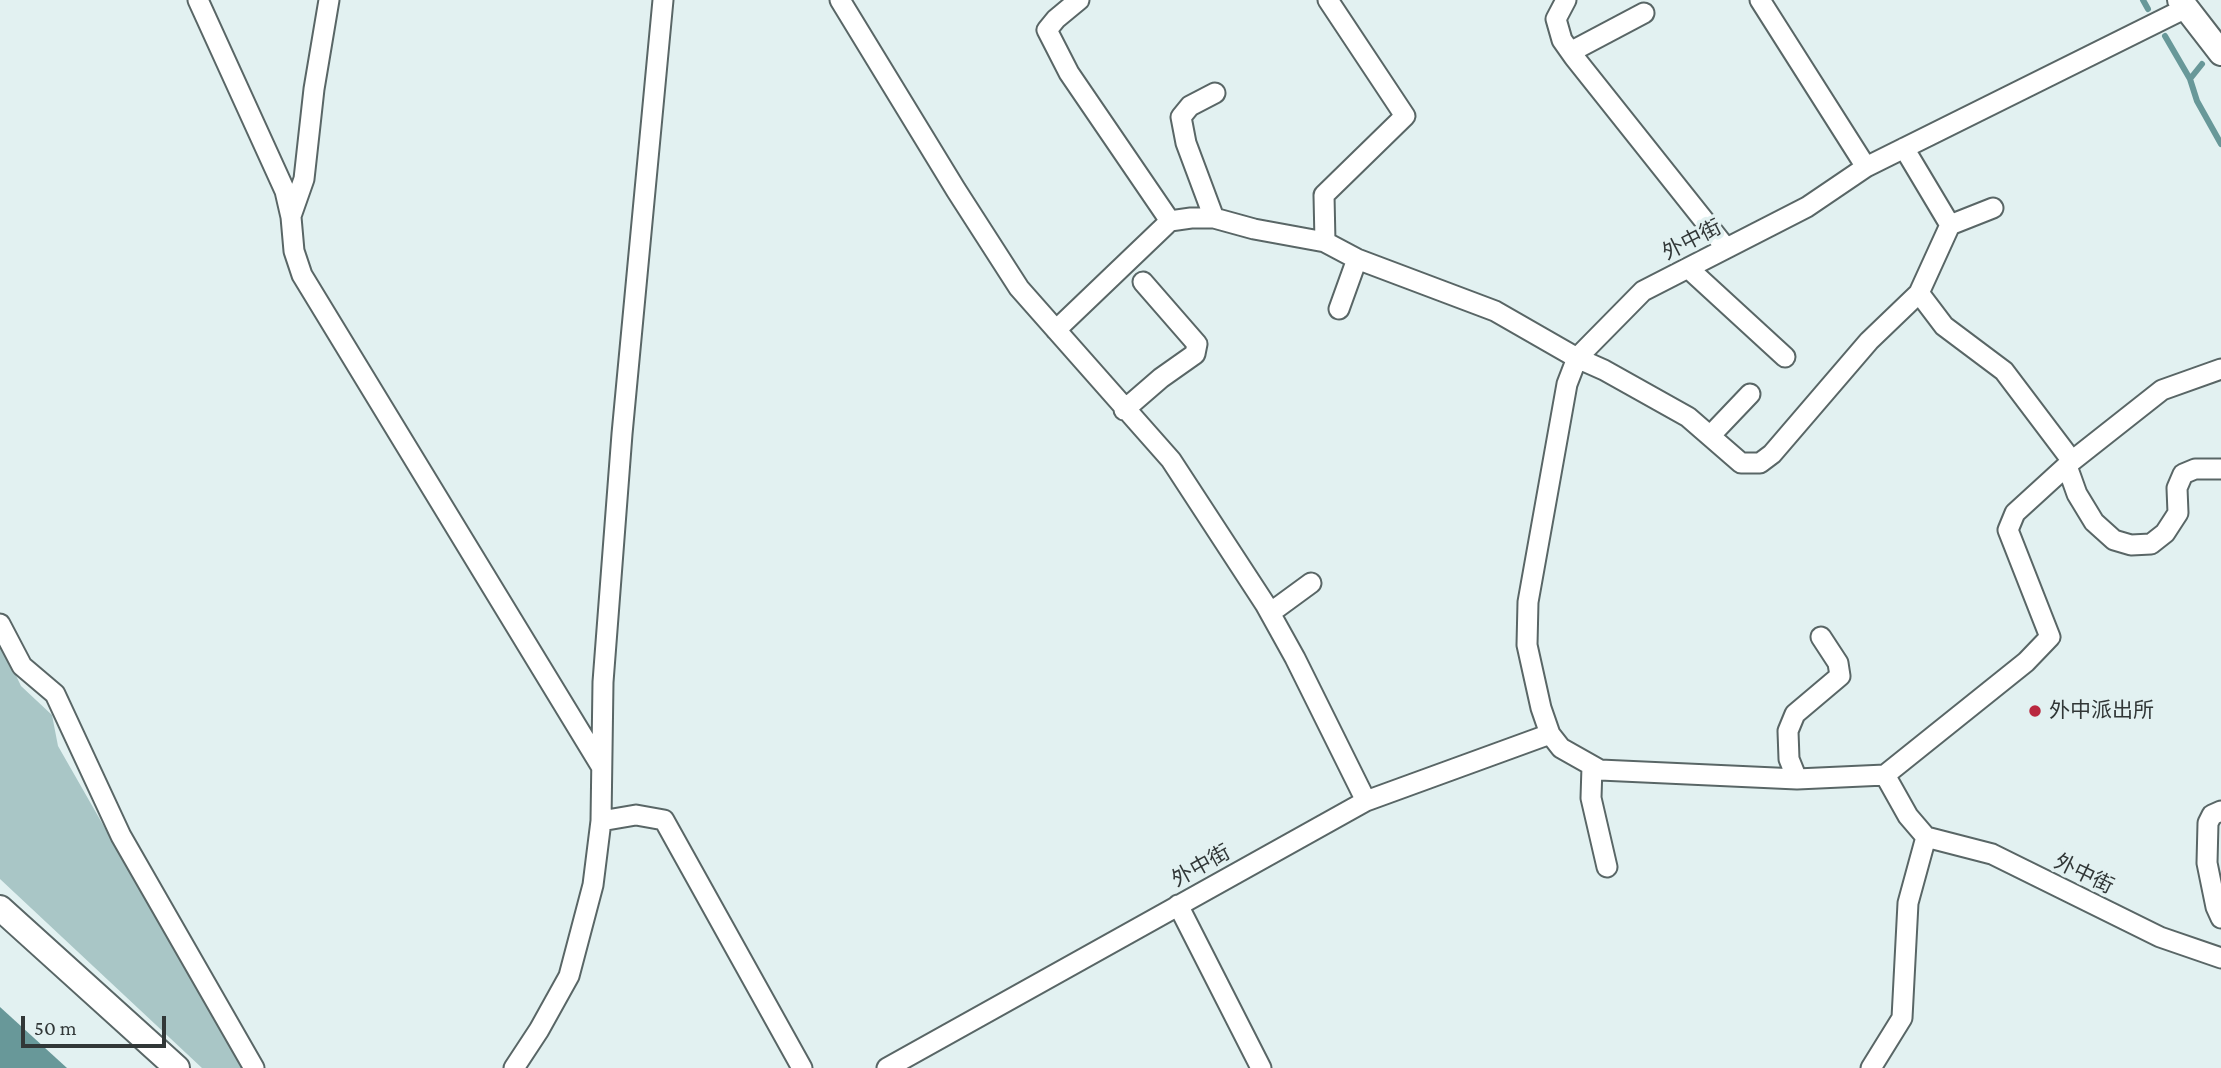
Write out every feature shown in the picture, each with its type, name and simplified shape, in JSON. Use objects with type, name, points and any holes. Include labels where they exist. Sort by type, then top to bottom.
[{"type":"main road","points":[[2183,4],[2221,53]]},
{"type":"main road","points":[[0,908],[177,1068]]},
{"type":"street","points":[[198,0],[285,191],[294,251],[302,275],[601,767]]},
{"type":"street","points":[[291,217],[304,179],[328,0]]},
{"type":"street","points":[[514,1068],[569,976],[593,885],[601,821],[603,682],[622,433],[663,0]]},
{"type":"street","points":[[840,0],[1019,288],[1124,410],[1171,460],[1270,613],[1366,801]]},
{"type":"street","points":[[1079,0],[1047,30],[1053,45],[1170,221]]},
{"type":"street","points":[[1325,242],[1324,195],[1405,116],[1328,0]]},
{"type":"street","points":[[1566,0],[1556,19],[1562,40],[1726,248]]},
{"type":"street","points":[[1760,0],[1866,167]]},
{"type":"street","name":"外中街","points":[[887,1068],[1366,801],[1550,734],[1541,708],[1527,645],[1528,602],[1567,384],[1577,358],[1643,291],[1807,207],[1866,167],[2183,4]]},
{"type":"street","points":[[1574,57],[1576,49],[1644,13]]},
{"type":"street","points":[[1214,218],[1186,143],[1181,117],[1190,106],[1215,93]]},
{"type":"street","points":[[1904,148],[1950,225]]},
{"type":"street","points":[[1056,330],[1170,221],[1214,218],[1254,229],[1325,242],[1357,259],[1495,311],[1688,417],[1741,463],[1760,463],[1772,454],[1868,341],[1919,293],[1950,225],[1993,208]]},
{"type":"street","points":[[1339,309],[1357,259]]},
{"type":"street","points":[[1688,268],[1785,357]]},
{"type":"street","points":[[1124,410],[1161,378],[1195,354],[1197,344],[1143,282]]},
{"type":"street","points":[[1919,293],[1944,326],[2004,371],[2070,463],[2077,494],[2094,522],[2114,540],[2131,545],[2151,544],[2165,533],[2178,513],[2177,488],[2183,474],[2195,469],[2221,469]]},
{"type":"street","points":[[1550,734],[1561,748],[1600,770],[1797,779],[1885,775],[2026,662],[2050,637],[2008,530],[2015,513],[2070,463],[2162,390],[2221,369]]},
{"type":"street","points":[[1710,436],[1750,394]]},
{"type":"street","points":[[1270,613],[1311,583]]},
{"type":"street","points":[[0,624],[22,666],[55,694],[121,836],[254,1068]]},
{"type":"street","points":[[1797,779],[1789,759],[1788,731],[1795,714],[1839,676],[1838,663],[1821,637]]},
{"type":"street","points":[[1592,766],[1591,798],[1607,867]]},
{"type":"street","points":[[1871,1068],[1902,1018],[1908,903],[1926,837],[1908,816],[1885,775]]},
{"type":"street","points":[[2221,811],[2212,815],[2208,823],[2207,863],[2216,907],[2221,918]]},
{"type":"street","points":[[601,821],[636,815],[664,820],[802,1068]]},
{"type":"street","name":"外中街","points":[[1926,837],[1992,854],[2160,937],[2221,958]]},
{"type":"street","points":[[1178,905],[1261,1068]]},
{"type":"shaded area","points":[[0,642],[21,686],[52,715],[58,746],[242,1068],[202,1068],[0,879]]},
{"type":"shaded area","points":[[0,1007],[67,1068],[0,1068]]},
{"type":"waterway","points":[[2143,0],[2148,9]]},
{"type":"waterway","points":[[2165,36],[2190,79]]},
{"type":"waterway","points":[[2202,64],[2190,79],[2197,101],[2221,144]]},
{"type":"place","name":"外中派出所","points":[[2035,711]]}]
